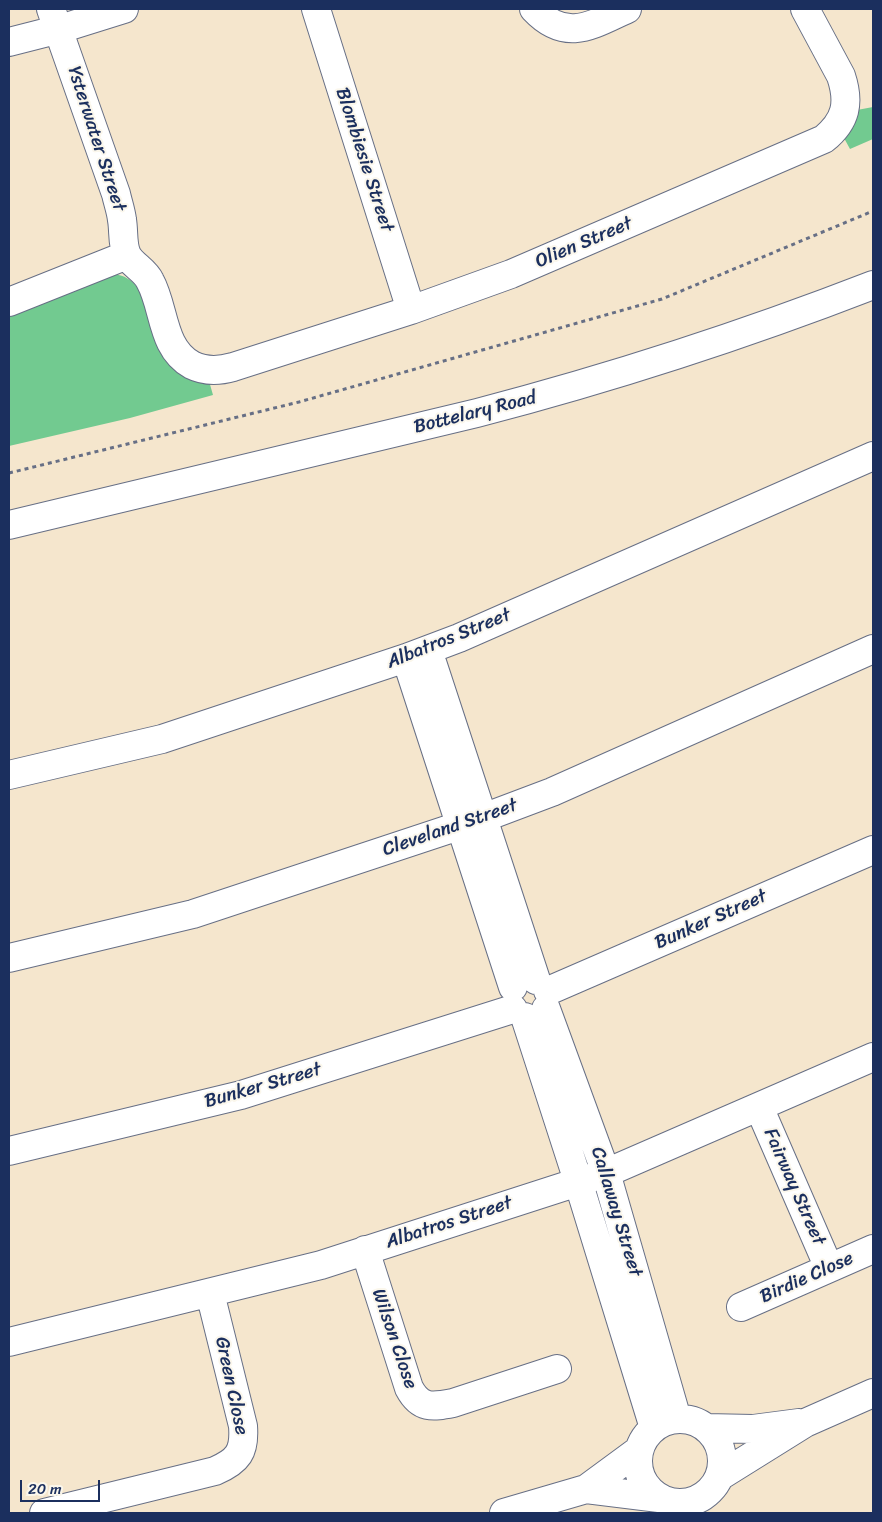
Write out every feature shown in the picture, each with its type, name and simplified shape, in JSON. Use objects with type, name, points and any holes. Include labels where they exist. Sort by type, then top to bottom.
[{"type":"street","points":[[9,42],[56,19],[124,9]]},
{"type":"street","name":"Blombiesie Street","points":[[316,9],[411,310]]},
{"type":"street","points":[[534,9],[543,18],[565,29],[589,26],[627,9]]},
{"type":"street","name":"Olien Street","points":[[127,255],[150,280],[170,340],[176,352],[186,361],[197,367],[209,370],[228,369],[411,310],[511,274],[824,139],[840,123],[846,101],[845,88],[841,76],[805,9]]},
{"type":"street","name":"Ysterwater Street","points":[[56,19],[116,194],[127,255]]},
{"type":"street","points":[[9,302],[127,255]]},
{"type":"street","name":"Bottelary Road","points":[[9,525],[545,395],[746,331],[873,285]]},
{"type":"street","name":"Albatros Street","points":[[9,775],[162,738],[417,654],[459,638],[873,456]]},
{"type":"street","name":"Bottelary Road","points":[[9,533],[68,511]]},
{"type":"street","name":"Cleveland Street","points":[[9,958],[194,914],[472,821],[561,788],[873,649]]},
{"type":"street","name":"Callaway Street","points":[[417,654],[530,999],[578,1180],[666,1423]]},
{"type":"street","name":"Bunker Street","points":[[9,1151],[241,1095],[530,999],[873,850]]},
{"type":"street","name":"Callaway Street","points":[[530,999],[606,1173],[666,1423]]},
{"type":"street","name":"Albatros Street","points":[[9,1342],[320,1265],[578,1180],[606,1173],[873,1057]]},
{"type":"street","name":"Fairway Street","points":[[759,1107],[829,1268]]},
{"type":"street","name":"Birdie Close","points":[[740,1307],[873,1249]]},
{"type":"street","name":"Wilson Close","points":[[365,1250],[409,1388],[415,1399],[425,1405],[439,1406],[557,1369]]},
{"type":"street","name":"Green Close","points":[[44,1513],[215,1471],[228,1466],[235,1460],[244,1442],[243,1426],[210,1292]]},
{"type":"street","points":[[720,1476],[805,1423],[873,1393]]},
{"type":"street","points":[[688,1420],[706,1428],[719,1444],[722,1460],[720,1476],[708,1493],[689,1503],[678,1504],[659,1498],[643,1482],[638,1467],[639,1450],[645,1438],[666,1423],[688,1420]]},
{"type":"street","points":[[706,1428],[753,1429],[805,1423]]},
{"type":"street","points":[[504,1513],[586,1489],[639,1450]]},
{"type":"street","points":[[586,1489],[659,1498]]},
{"type":"path","points":[[9,473],[299,402],[662,299],[873,211]]},
{"type":"green space","points":[[873,107],[873,139],[850,149],[844,138],[857,110]]},
{"type":"green space","points":[[112,274],[128,279],[140,290],[158,347],[165,357],[209,381],[213,395],[130,418],[9,446],[9,315]]}]
